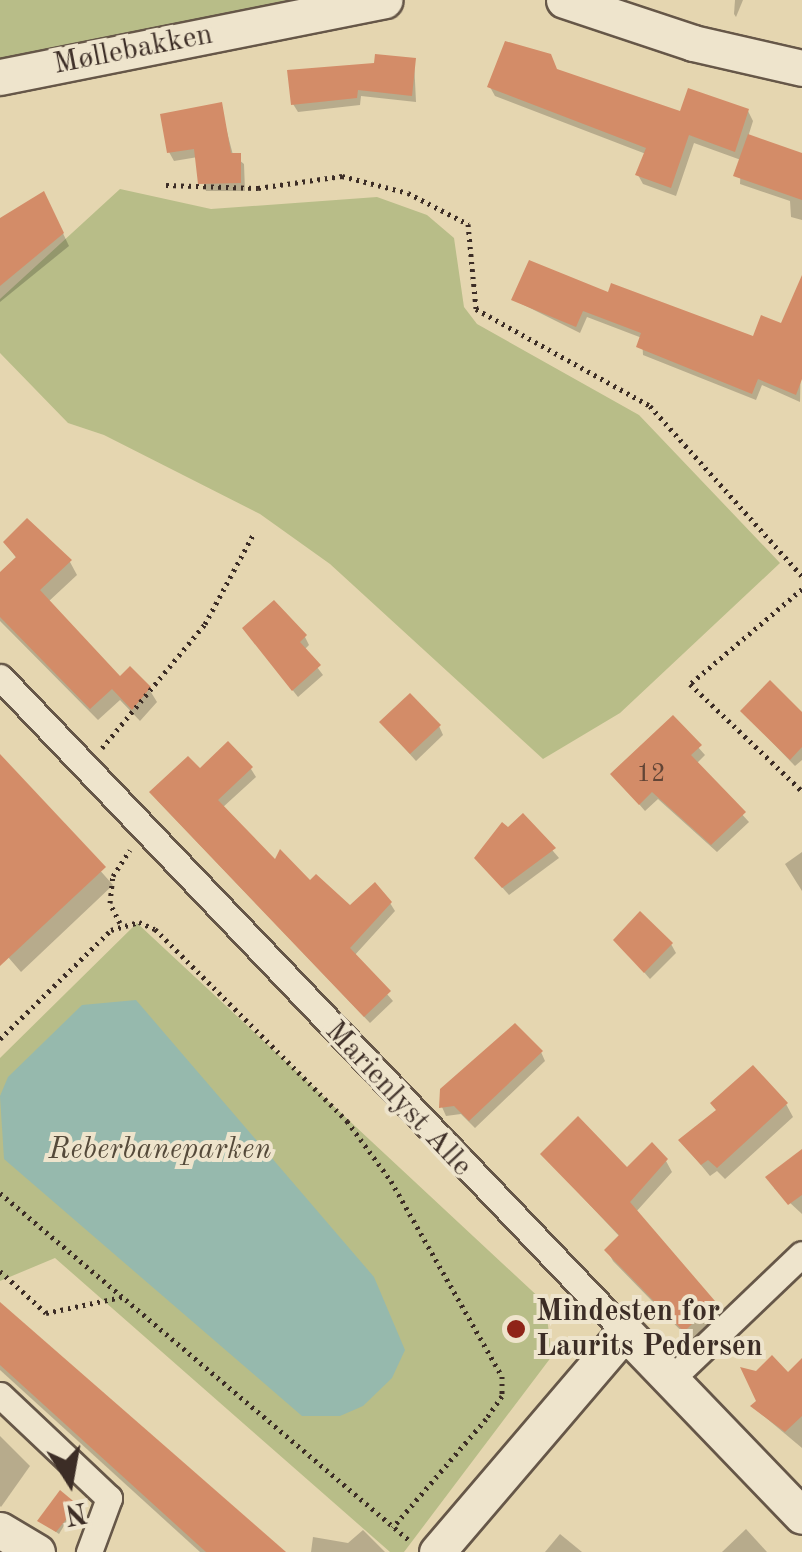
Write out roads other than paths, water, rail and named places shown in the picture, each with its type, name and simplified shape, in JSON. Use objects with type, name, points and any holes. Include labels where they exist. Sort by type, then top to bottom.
[{"type":"street","name":"Møllebakken","points":[[0,77],[384,0]]},
{"type":"street","points":[[564,0],[692,43],[802,68]]},
{"type":"street","name":"Marienlyst Alle","points":[[0,677],[802,1516]]},
{"type":"street","points":[[670,1380],[802,1254]]},
{"type":"street","points":[[437,1552],[625,1332]]},
{"type":"street","points":[[0,1395],[110,1498],[89,1552]]},
{"type":"street","points":[[0,1530],[36,1552]]},
{"type":"water","points":[[136,1000],[374,1277],[405,1350],[392,1378],[363,1406],[340,1416],[302,1416],[4,1159],[0,1096],[8,1077],[82,1005]]},
{"type":"place","name":"Mindesten for Laurits Pedersen","points":[[516,1329]]},
{"type":"park label","name":"Reberbaneparken","points":[[160,1150]]}]
